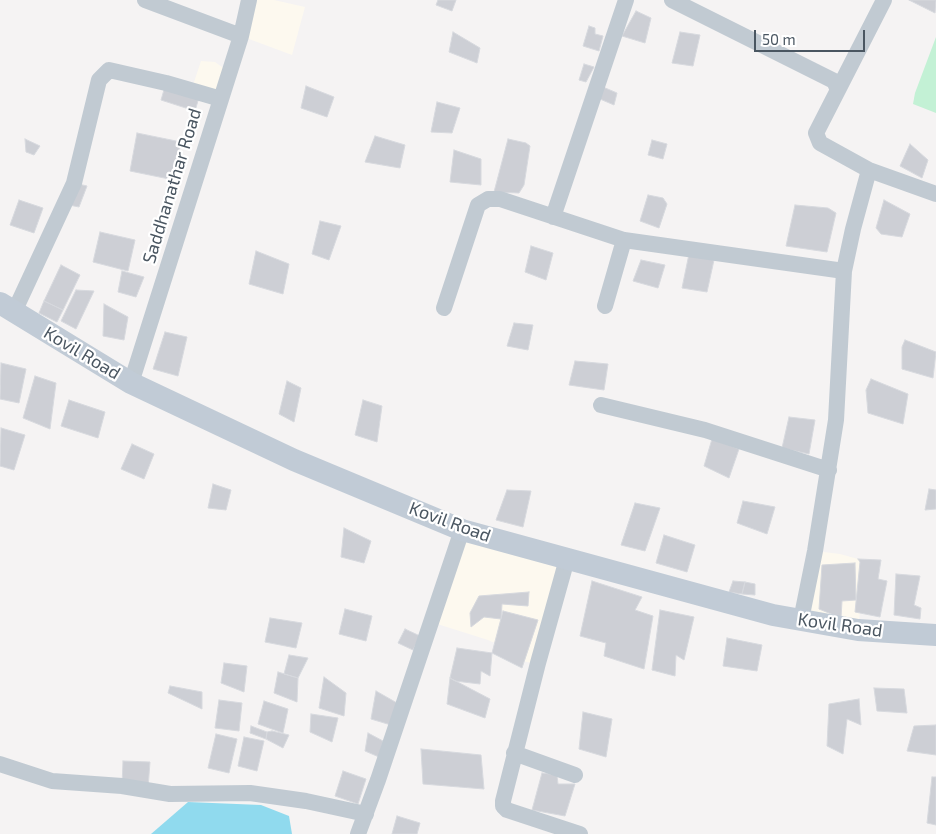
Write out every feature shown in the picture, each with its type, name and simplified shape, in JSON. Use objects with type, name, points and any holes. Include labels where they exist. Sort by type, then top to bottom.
[{"type":"street","points":[[145,0],[241,36]]},
{"type":"street","name":"Saddhanathar Road","points":[[131,382],[241,36],[249,0]]},
{"type":"street","points":[[553,217],[626,0]]},
{"type":"street","points":[[672,0],[834,81],[838,90]]},
{"type":"street","points":[[884,0],[816,133],[820,143],[869,170],[936,194]]},
{"type":"street","points":[[5,305],[74,182],[99,80],[108,70],[166,83],[221,99]]},
{"type":"street","points":[[801,620],[815,551],[836,420],[844,271],[869,170]]},
{"type":"street","points":[[444,308],[478,205],[488,199],[500,199],[624,240],[844,271]]},
{"type":"street","points":[[605,306],[624,240]]},
{"type":"street","name":"Kovil Road","points":[[5,305],[131,382],[294,460],[462,530],[754,611],[858,630],[936,635]]},
{"type":"street","points":[[601,404],[705,430],[829,470]]},
{"type":"street","points":[[358,834],[462,530]]},
{"type":"street","points":[[567,559],[514,753],[503,806],[507,810],[580,834]]},
{"type":"street","points":[[514,753],[575,775]]},
{"type":"street","points":[[0,764],[52,781],[122,786],[170,794],[250,793],[306,800],[366,814]]},
{"type":"shaded area","points":[[249,0],[274,0],[305,7],[292,55],[241,36]]},
{"type":"shaded area","points":[[201,61],[215,62],[229,72],[221,99],[191,91]]},
{"type":"shaded area","points":[[462,530],[567,559],[532,663],[522,661],[488,640],[431,622]]},
{"type":"shaded area","points":[[815,551],[840,554],[858,559],[863,565],[858,630],[801,620]]},
{"type":"green space","points":[[936,37],[936,113],[913,104],[915,93]]},
{"type":"water","points":[[188,802],[261,805],[289,816],[292,834],[151,834]]},
{"type":"building","points":[[438,0],[456,0],[452,11],[436,5]]},
{"type":"building","points":[[909,0],[936,0],[935,13]]},
{"type":"building","points":[[636,11],[651,18],[645,43],[622,36]]},
{"type":"building","points":[[589,26],[595,28],[595,34],[603,36],[599,51],[583,46]]},
{"type":"building","points":[[453,32],[480,48],[477,63],[449,52]]},
{"type":"building","points":[[680,32],[700,35],[693,66],[672,63]]},
{"type":"building","points":[[584,64],[594,67],[586,82],[579,80]]},
{"type":"building","points":[[166,83],[200,94],[195,111],[161,100]]},
{"type":"building","points":[[306,86],[334,97],[327,117],[301,108]]},
{"type":"building","points":[[603,87],[617,93],[614,105],[600,99]]},
{"type":"building","points":[[437,102],[460,108],[452,133],[431,132]]},
{"type":"building","points":[[137,133],[181,142],[174,180],[130,171]]},
{"type":"building","points":[[375,136],[405,145],[400,168],[365,162]]},
{"type":"building","points":[[25,139],[40,146],[34,155],[26,152]]},
{"type":"building","points":[[508,139],[526,143],[530,146],[524,185],[519,193],[494,192]]},
{"type":"building","points":[[652,140],[667,144],[663,159],[648,155]]},
{"type":"building","points":[[910,144],[928,160],[922,178],[900,166]]},
{"type":"building","points":[[454,150],[481,159],[481,185],[450,182]]},
{"type":"building","points":[[74,183],[87,186],[79,207],[64,204]]},
{"type":"building","points":[[648,195],[663,198],[667,204],[659,228],[640,221]]},
{"type":"building","points":[[19,200],[43,208],[34,233],[10,225]]},
{"type":"building","points":[[884,200],[910,214],[902,237],[881,234],[876,228]]},
{"type":"building","points":[[795,205],[828,208],[836,213],[827,252],[786,246]]},
{"type":"building","points":[[320,221],[341,226],[329,260],[312,254]]},
{"type":"building","points":[[100,232],[135,240],[128,271],[93,262]]},
{"type":"building","points":[[531,246],[553,253],[546,280],[525,272]]},
{"type":"building","points":[[256,251],[289,264],[283,294],[249,284]]},
{"type":"building","points":[[689,254],[714,260],[707,292],[682,288]]},
{"type":"building","points":[[641,260],[665,265],[658,288],[633,281]]},
{"type":"building","points":[[61,265],[80,275],[63,310],[44,301]]},
{"type":"building","points":[[122,271],[144,277],[136,297],[118,292]]},
{"type":"building","points":[[76,290],[94,291],[76,329],[61,321]]},
{"type":"building","points":[[44,301],[63,310],[57,322],[39,313]]},
{"type":"building","points":[[104,304],[128,317],[124,340],[103,336]]},
{"type":"building","points":[[514,323],[533,325],[528,350],[507,346]]},
{"type":"building","points":[[165,332],[187,337],[178,376],[153,369]]},
{"type":"building","points":[[905,340],[936,352],[933,378],[902,369],[902,347]]},
{"type":"building","points":[[575,361],[608,364],[604,390],[569,385]]},
{"type":"building","points":[[1,363],[26,369],[19,403],[0,399]]},
{"type":"building","points":[[35,376],[56,383],[50,429],[23,418]]},
{"type":"building","points":[[871,379],[908,394],[903,424],[868,413],[866,390]]},
{"type":"building","points":[[287,381],[301,388],[294,422],[279,414]]},
{"type":"building","points":[[69,400],[105,412],[98,438],[61,426]]},
{"type":"building","points":[[363,400],[382,406],[377,442],[355,435]]},
{"type":"building","points":[[789,417],[815,420],[809,454],[782,448]]},
{"type":"building","points":[[1,428],[25,435],[14,470],[0,466]]},
{"type":"building","points":[[712,439],[739,449],[729,478],[704,466]]},
{"type":"building","points":[[132,444],[154,454],[144,479],[121,469]]},
{"type":"building","points":[[213,484],[231,490],[226,510],[208,508]]},
{"type":"building","points":[[929,489],[936,490],[936,509],[925,510]]},
{"type":"building","points":[[507,490],[531,491],[523,527],[496,520]]},
{"type":"building","points":[[743,501],[775,507],[767,534],[737,523]]},
{"type":"building","points":[[635,503],[660,508],[645,551],[621,545]]},
{"type":"building","points":[[344,528],[371,541],[364,563],[341,557]]},
{"type":"building","points":[[664,535],[695,545],[687,572],[656,563]]},
{"type":"building","points":[[858,559],[881,560],[878,579],[887,581],[880,617],[855,612],[860,562]]},
{"type":"building","points":[[855,563],[856,600],[842,601],[841,618],[819,609],[822,565]]},
{"type":"building","points":[[896,574],[920,576],[914,605],[921,608],[920,619],[894,615]]},
{"type":"building","points":[[592,581],[642,597],[635,610],[653,616],[644,669],[604,656],[606,643],[580,636]]},
{"type":"building","points":[[733,581],[745,582],[742,594],[729,592]]},
{"type":"building","points":[[745,582],[755,584],[755,595],[742,594]]},
{"type":"building","points":[[529,592],[528,606],[502,604],[501,619],[484,617],[471,627],[470,613],[479,596]]},
{"type":"building","points":[[345,609],[372,616],[366,641],[339,634]]},
{"type":"building","points":[[660,610],[694,617],[684,660],[676,655],[675,676],[652,670]]},
{"type":"building","points":[[503,611],[538,620],[522,668],[492,653]]},
{"type":"building","points":[[270,618],[302,623],[296,648],[265,642]]},
{"type":"building","points":[[405,629],[420,636],[413,650],[398,643]]},
{"type":"building","points":[[727,638],[762,645],[757,671],[723,666]]},
{"type":"building","points":[[457,648],[492,653],[490,676],[481,671],[480,684],[455,681],[450,678]]},
{"type":"building","points":[[289,655],[308,658],[298,678],[284,674]]},
{"type":"building","points":[[224,663],[247,666],[244,692],[221,683]]},
{"type":"building","points":[[278,672],[298,678],[297,702],[274,693]]},
{"type":"building","points":[[324,677],[346,693],[344,716],[319,708]]},
{"type":"building","points":[[450,678],[490,699],[485,718],[447,704]]},
{"type":"building","points":[[170,686],[202,692],[202,709],[168,693]]},
{"type":"building","points":[[874,688],[904,689],[907,713],[877,711]]},
{"type":"building","points":[[376,691],[397,703],[391,725],[371,719]]},
{"type":"building","points":[[859,699],[861,725],[847,719],[843,754],[827,746],[829,704]]},
{"type":"building","points":[[219,700],[242,703],[239,731],[215,728]]},
{"type":"building","points":[[264,701],[288,709],[283,733],[258,724]]},
{"type":"building","points":[[583,712],[612,719],[606,757],[579,749]]},
{"type":"building","points":[[311,714],[338,718],[332,742],[310,732]]},
{"type":"building","points":[[936,725],[936,755],[907,751],[914,726]]},
{"type":"building","points":[[251,726],[267,732],[266,739],[250,733]]},
{"type":"building","points":[[272,731],[289,735],[283,748],[266,739],[267,732]]},
{"type":"building","points":[[368,733],[383,741],[379,757],[365,751]]},
{"type":"building","points":[[216,734],[237,739],[229,773],[208,768]]},
{"type":"building","points":[[244,737],[264,741],[257,771],[238,766]]},
{"type":"building","points":[[421,749],[481,755],[484,789],[423,784]]},
{"type":"building","points":[[123,761],[150,762],[148,788],[122,786]]},
{"type":"building","points":[[343,771],[366,779],[358,804],[335,796]]},
{"type":"building","points":[[542,773],[557,775],[558,784],[575,784],[565,816],[532,810]]},
{"type":"building","points":[[932,777],[936,777],[936,825],[927,823]]},
{"type":"building","points":[[397,816],[420,823],[417,834],[392,834]]}]
